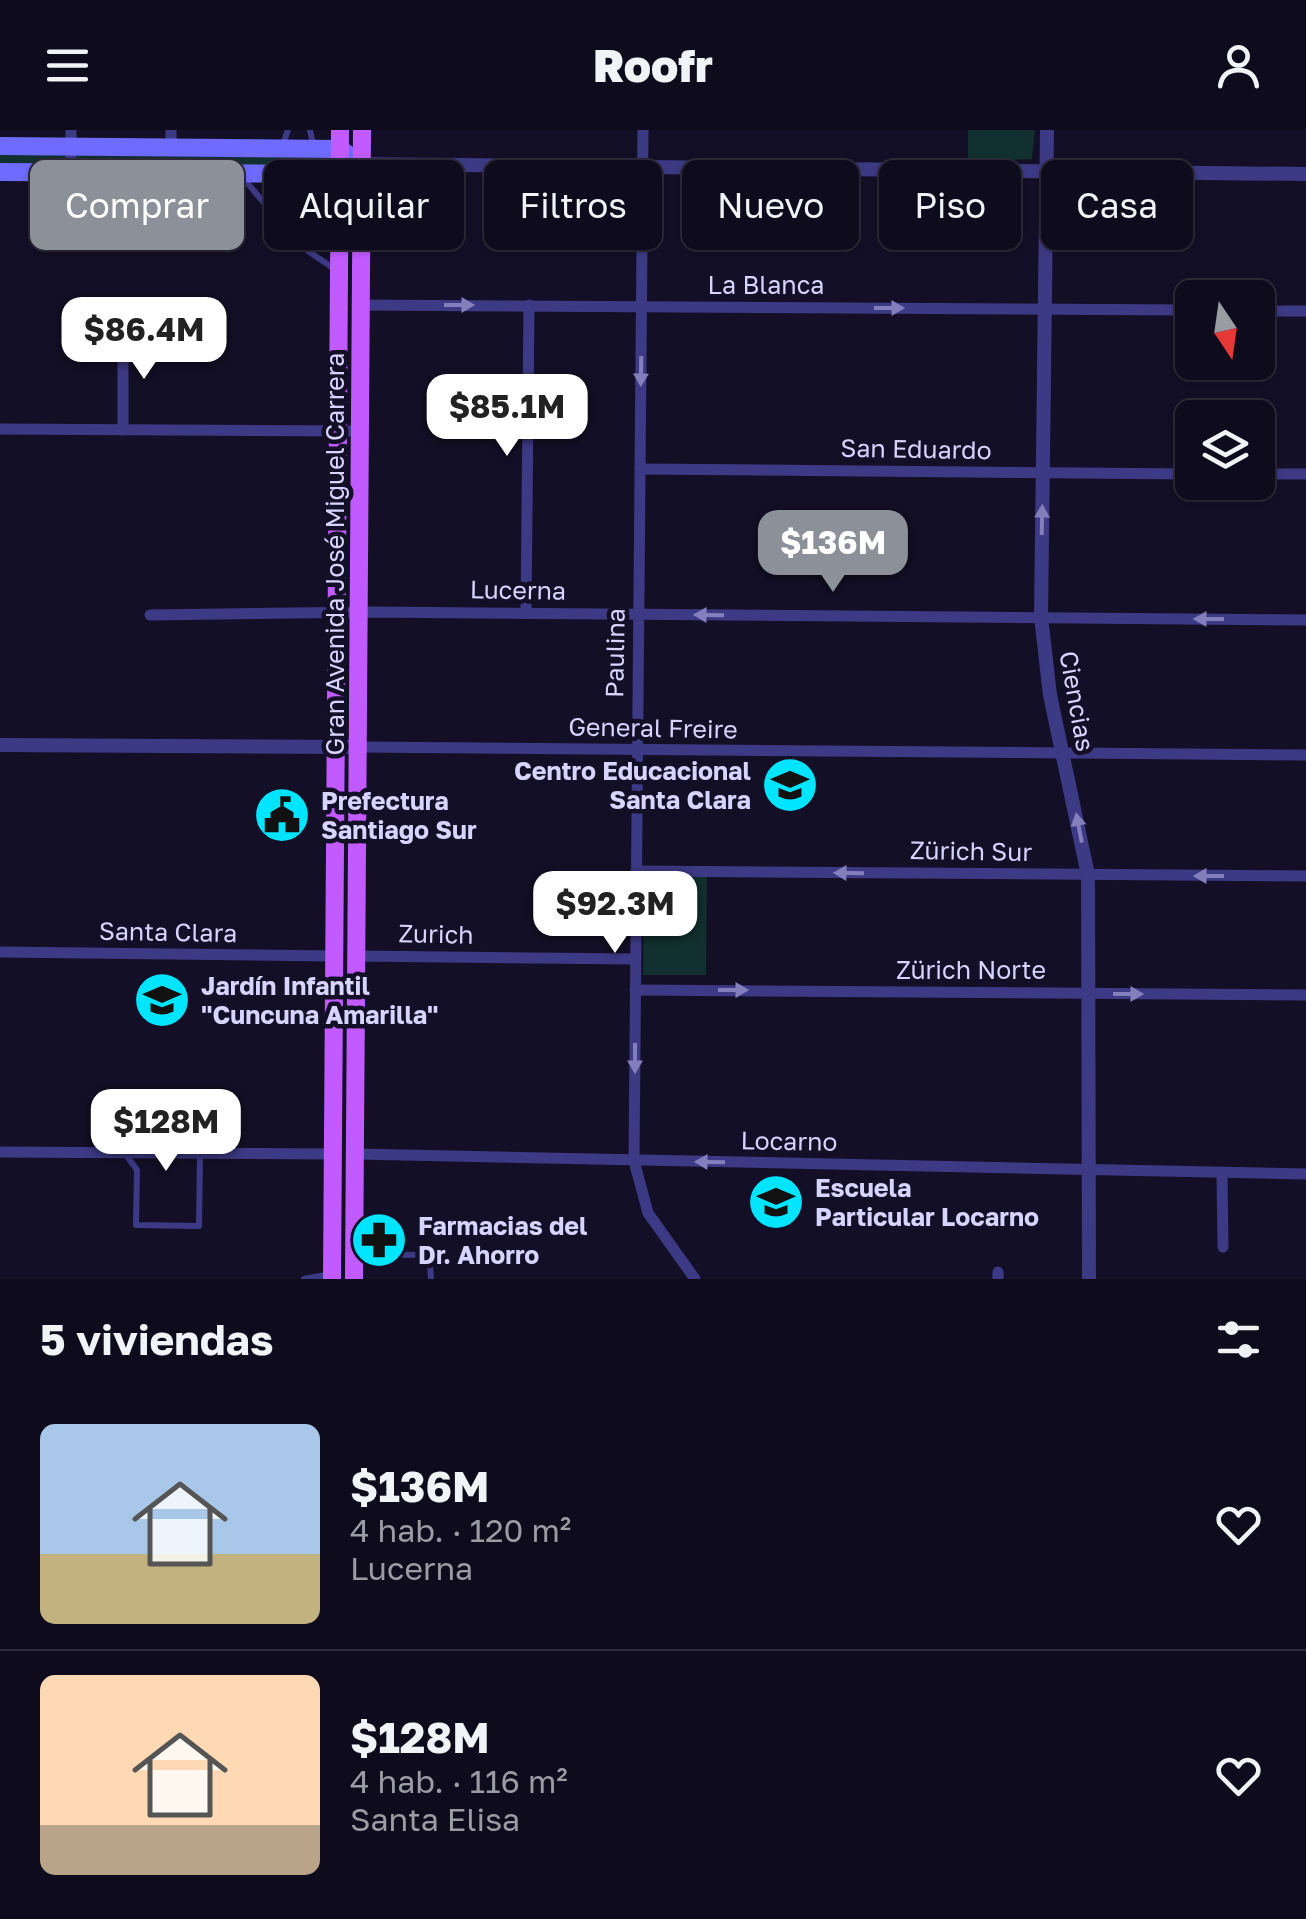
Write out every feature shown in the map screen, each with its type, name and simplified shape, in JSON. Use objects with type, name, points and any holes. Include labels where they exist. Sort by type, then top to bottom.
[{"type":"main road","name":"Gran Avenida José Miguel Carrera","points":[[362,130],[362,160]]},
{"type":"main road","points":[[0,146],[71,138],[171,138],[285,139],[318,148],[340,140],[358,160]]},
{"type":"main road","points":[[0,172],[30,172]]},
{"type":"main road","name":"Gran Avenida José Miguel Carrera","points":[[332,1276],[340,250]]},
{"type":"main road","name":"Gran Avenida José Miguel Carrera","points":[[354,1279],[362,250]]},
{"type":"main road","points":[[333,1154],[356,1146]]},
{"type":"street","name":"Paulina","points":[[643,130],[643,160]]},
{"type":"street","name":"Ciencias","points":[[1045,160],[1047,130]]},
{"type":"street","points":[[662,168],[1041,172]]},
{"type":"street","points":[[1193,173],[1306,174]]},
{"type":"street","name":"Paulina","points":[[642,250],[634,1161],[648,1213],[689,1276]]},
{"type":"street","name":"Ciencias","points":[[1043,250],[1042,617],[1046,670],[1088,875],[1088,1279]]},
{"type":"street","name":"La Blanca","points":[[339,304],[1175,310]]},
{"type":"street","points":[[526,613],[530,305]]},
{"type":"street","points":[[1275,311],[1306,311]]},
{"type":"street","points":[[123,335],[123,430]]},
{"type":"street","points":[[456,402],[528,405]]},
{"type":"street","points":[[0,429],[361,431]]},
{"type":"street","name":"San Eduardo","points":[[640,469],[1175,474]]},
{"type":"street","points":[[1275,474],[1306,474]]},
{"type":"street","name":"Lucerna","points":[[150,615],[359,612],[1306,620]]},
{"type":"street","name":"General Freire","points":[[0,744],[1306,755]]},
{"type":"street","name":"Zürich Sur","points":[[636,870],[1306,876]]},
{"type":"street","name":"Santa Clara","points":[[0,952],[335,956]]},
{"type":"street","name":"Zurich","points":[[357,956],[636,959]]},
{"type":"street","name":"Zürich Norte","points":[[635,990],[1306,995]]},
{"type":"street","name":"Locarno","points":[[356,1146],[634,1161],[1306,1174]]},
{"type":"street","points":[[0,1152],[333,1154]]},
{"type":"street","points":[[1222,1173],[1223,1247]]},
{"type":"lane","points":[[310,130],[318,148]]},
{"type":"lane","points":[[244,179],[264,203]]},
{"type":"lane","points":[[308,251],[340,272]]},
{"type":"lane","points":[[124,1154],[137,1170],[136,1225],[198,1226],[200,1154]]},
{"type":"lane","points":[[355,1254],[422,1256],[430,1266],[431,1279]]},
{"type":"lane","points":[[304,1279],[332,1276]]},
{"type":"green space","points":[[968,130],[1035,130],[1032,159],[968,160]]},
{"type":"green space","points":[[0,149],[334,152],[334,160],[264,160],[264,167],[244,166],[244,160],[30,160],[30,165],[0,165]]},
{"type":"green space","points":[[644,876],[707,877],[706,975],[643,975]]},
{"type":"place","name":"Centro Educacional Santa Clara","points":[[790,785]]},
{"type":"place","name":"Prefectura Santiago Sur","points":[[282,815]]},
{"type":"place","name":"Jardín Infantil \"Cuncuna Amarilla\"","points":[[162,1000]]},
{"type":"place","name":"Escuela Particular Locarno","points":[[776,1202]]},
{"type":"place","name":"Farmacias del Dr. Ahorro","points":[[379,1240]]}]
